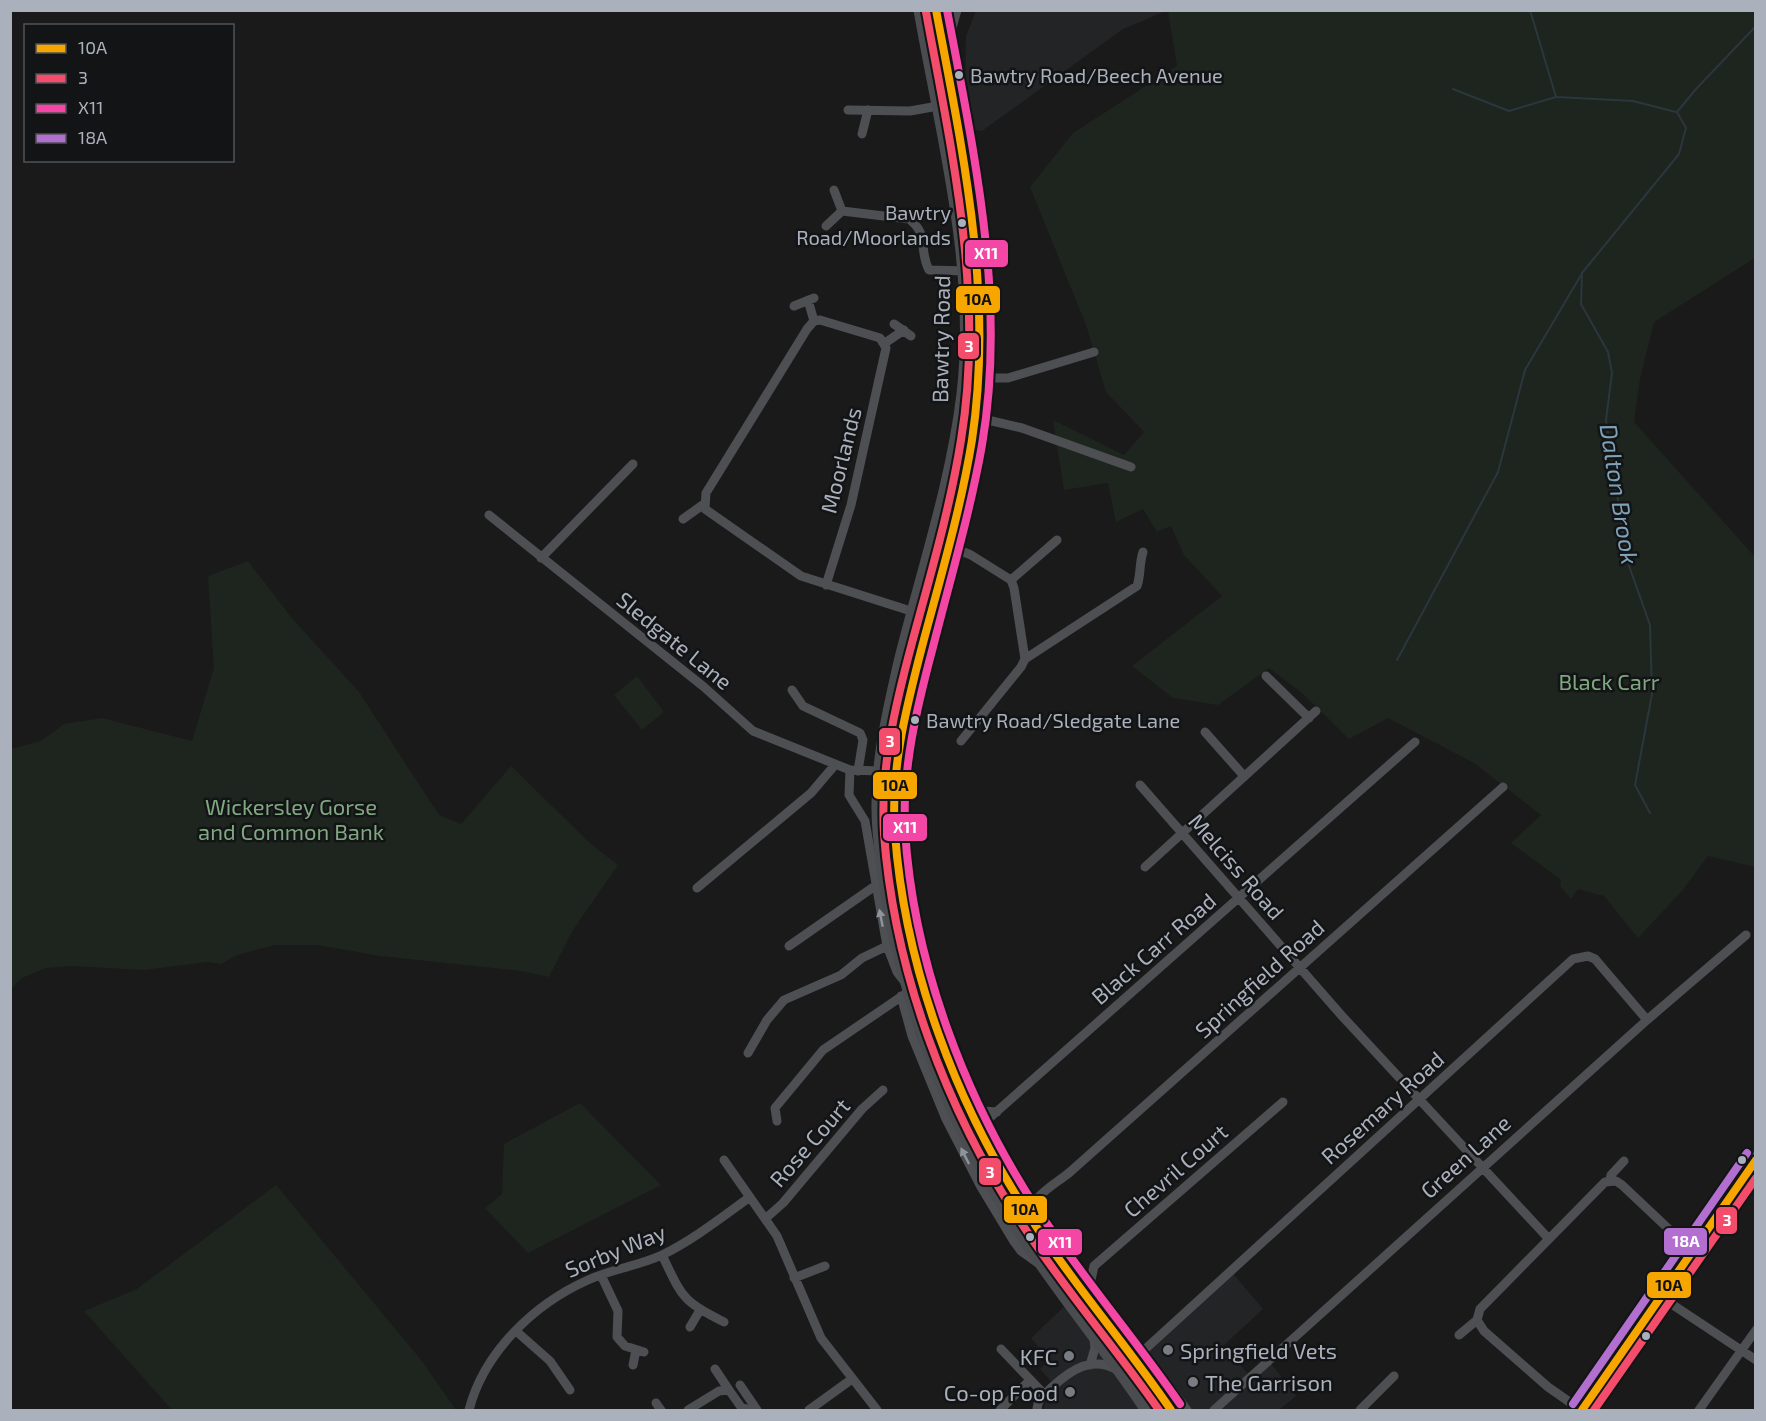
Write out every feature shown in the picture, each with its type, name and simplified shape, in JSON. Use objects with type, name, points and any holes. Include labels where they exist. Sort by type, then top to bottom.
[{"type":"main road","name":"Bawtry Road","points":[[921,10],[959,223],[971,270],[963,396],[952,464],[899,672],[879,771],[880,831],[884,869],[906,993],[941,1078],[963,1102]]},
{"type":"main road","name":"Bawtry Road","points":[[936,10],[966,176],[971,270],[981,337],[975,417],[898,753],[894,832],[904,900],[916,955],[963,1102],[1006,1208],[1047,1270],[1148,1410]]},
{"type":"main road","points":[[899,672],[913,640],[923,640]]},
{"type":"main road","name":"Bawtry Road","points":[[973,1131],[1013,1189],[1030,1219],[1171,1410]]},
{"type":"street","points":[[944,56],[957,10]]},
{"type":"street","points":[[848,110],[910,111],[938,106]]},
{"type":"street","points":[[862,134],[868,110]]},
{"type":"street","points":[[834,190],[842,211]]},
{"type":"street","points":[[826,226],[842,211],[909,219],[923,234],[923,258],[930,270],[971,270]]},
{"type":"street","points":[[794,306],[811,299],[814,321],[706,493],[704,504],[710,513],[801,576],[914,612],[925,607],[936,590]]},
{"type":"street","points":[[814,321],[826,322],[880,338],[885,343],[907,333],[894,324]]},
{"type":"street","name":"Moorlands","points":[[826,585],[861,464],[883,366],[885,343]]},
{"type":"street","points":[[979,378],[1008,378],[1094,352]]},
{"type":"street","points":[[975,417],[1022,428],[1131,467]]},
{"type":"street","points":[[541,558],[633,464]]},
{"type":"street","points":[[683,519],[704,504]]},
{"type":"street","name":"Sledgate Lane","points":[[489,515],[704,687],[753,731],[834,766],[854,771]]},
{"type":"street","points":[[1011,580],[1057,540]]},
{"type":"street","points":[[947,545],[980,560],[1011,580],[1025,659],[1022,667],[961,741]]},
{"type":"street","points":[[1025,659],[1137,586],[1143,552]]},
{"type":"street","points":[[1145,867],[1312,715],[1266,676]]},
{"type":"street","name":"Bawtry Road","points":[[792,690],[803,706],[838,721],[862,736],[849,795],[866,821],[875,886],[887,946],[906,993],[912,1036],[935,1093],[981,1187],[1021,1251],[1047,1270]]},
{"type":"street","points":[[1205,732],[1244,776]]},
{"type":"street","name":"Black Carr Road","points":[[973,1131],[1415,741]]},
{"type":"street","points":[[697,888],[811,793],[834,766]]},
{"type":"street","points":[[854,771],[879,771]]},
{"type":"street","name":"Melciss Road","points":[[1140,785],[1419,1100],[1548,1238]]},
{"type":"street","name":"Springfield Road","points":[[1030,1219],[1033,1204],[1040,1196],[1503,788]]},
{"type":"street","points":[[789,946],[875,886]]},
{"type":"street","name":"Green Lane","points":[[1214,1410],[1481,1168],[1746,935]]},
{"type":"street","points":[[748,1053],[767,1020],[784,1000],[841,975],[862,958],[887,946]]},
{"type":"street","name":"Rosemary Road","points":[[1142,1352],[1573,959],[1588,956],[1600,964],[1647,1020]]},
{"type":"street","points":[[777,1121],[775,1108],[823,1050],[906,993]]},
{"type":"street","name":"Rose Court","points":[[765,1219],[783,1203],[862,1109],[883,1090]]},
{"type":"street","points":[[963,1102],[984,1111],[997,1112]]},
{"type":"street","name":"Chevril Court","points":[[1142,1352],[1093,1287],[1091,1280],[1094,1266],[1282,1102]]},
{"type":"street","points":[[1477,1320],[1484,1331],[1548,1387],[1582,1410],[1755,1159]]},
{"type":"street","points":[[724,1160],[777,1236],[817,1331],[877,1410]]},
{"type":"street","points":[[1610,1180],[1611,1174],[1624,1161]]},
{"type":"street","points":[[1459,1335],[1477,1320],[1480,1309],[1548,1238],[1600,1185],[1610,1180],[1622,1185],[1692,1251]]},
{"type":"street","points":[[1013,1189],[1023,1196],[1040,1196]]},
{"type":"street","name":"Sorby Way","points":[[469,1410],[491,1362],[516,1330],[560,1294],[602,1275],[662,1255],[750,1197]]},
{"type":"street","points":[[662,1255],[680,1292],[700,1311],[724,1322]]},
{"type":"street","points":[[794,1278],[825,1266]]},
{"type":"street","points":[[602,1275],[618,1311],[617,1337],[625,1346],[640,1351],[633,1365]]},
{"type":"street","points":[[1661,1297],[1755,1360]]},
{"type":"street","points":[[690,1327],[700,1311]]},
{"type":"street","points":[[516,1330],[550,1361],[570,1390]]},
{"type":"street","points":[[1699,1410],[1755,1330]]},
{"type":"street","points":[[1090,1365],[1095,1348],[1092,1332]]},
{"type":"street","points":[[1001,1349],[1044,1394]]},
{"type":"street","points":[[1142,1352],[1187,1410]]},
{"type":"street","points":[[1037,1410],[1044,1394],[1071,1370],[1105,1364],[1122,1373]]},
{"type":"street","points":[[715,1369],[741,1407],[749,1410]]},
{"type":"street","points":[[1360,1410],[1394,1376]]},
{"type":"street","points":[[809,1410],[852,1379]]},
{"type":"street","points":[[1000,1410],[1030,1380]]},
{"type":"street","points":[[740,1385],[757,1410]]},
{"type":"street","points":[[688,1410],[719,1391],[729,1390]]},
{"type":"shaded area","points":[[1168,10],[1123,29],[982,131],[970,129],[965,98],[966,36],[976,11]]},
{"type":"shaded area","points":[[1231,1271],[1263,1309],[1223,1346],[1251,1377],[1269,1361],[1296,1396],[1279,1410],[1043,1410],[1047,1399],[1058,1389],[1040,1369],[1050,1360],[1031,1338],[1094,1278],[1141,1352]]},
{"type":"green space","name":"Black Carr","points":[[1168,11],[1755,11],[1755,258],[1654,322],[1640,379],[1634,422],[1755,557],[1755,867],[1708,856],[1682,891],[1638,938],[1604,896],[1578,889],[1571,899],[1560,886],[1561,880],[1511,843],[1541,815],[1474,763],[1388,718],[1349,739],[1302,693],[1269,668],[1218,705],[1173,698],[1132,666],[1222,596],[1184,555],[1171,526],[1157,532],[1143,509],[1116,522],[1108,483],[1064,490],[1053,420],[1124,455],[1144,432],[1106,392],[1086,325],[1030,187],[1073,133],[1177,66]]},
{"type":"green space","name":"Wickersley Gorse and Common Bank","points":[[248,561],[291,617],[359,692],[439,815],[461,824],[511,766],[592,845],[618,865],[573,930],[549,977],[521,971],[380,956],[317,945],[275,945],[237,955],[221,964],[208,962],[144,970],[71,966],[46,968],[22,978],[11,989],[11,749],[41,741],[64,724],[102,718],[192,741],[214,668],[208,576]]},
{"type":"green space","points":[[637,676],[664,712],[642,730],[614,695]]},
{"type":"green space","points":[[580,1103],[661,1185],[528,1253],[485,1208],[502,1194],[504,1144]]},
{"type":"green space","points":[[276,1185],[422,1361],[456,1410],[172,1410],[84,1311],[137,1289]]},
{"type":"green space","points":[[1066,1275],[1166,1410],[1156,1410],[1061,1279]]},
{"type":"waterway","points":[[1530,10],[1556,97]]},
{"type":"waterway","name":"Dalton Brook","points":[[1650,813],[1635,785],[1652,694],[1650,625],[1627,560],[1606,420],[1612,373],[1608,352],[1581,304],[1582,273],[1679,154],[1686,128],[1677,112],[1756,26]]},
{"type":"waterway","points":[[1453,89],[1509,111],[1556,97],[1633,101],[1676,112]]},
{"type":"waterway","points":[[1397,660],[1498,472],[1525,370],[1581,275]]},
{"type":"transit line","name":"10A","points":[[936,10],[965,170],[972,224],[977,278],[978,386],[972,440],[962,491],[911,690],[897,761],[894,809],[901,884],[910,935],[938,1034],[979,1129],[1003,1174],[1047,1242],[1171,1410]]},
{"type":"transit line","name":"X11","points":[[947,10],[977,172],[984,227],[991,336],[989,391],[972,496],[921,692],[908,761],[905,830],[910,880],[919,930],[932,980],[948,1030],[988,1125],[1039,1212],[1180,1404]]},
{"type":"transit line","name":"3","points":[[926,12],[946,118],[962,225],[969,333],[967,386],[961,440],[951,491],[890,738],[883,810],[890,885],[899,936],[928,1038],[970,1135],[1038,1248],[1159,1410]]},
{"type":"transit line","name":"18A","points":[[1573,1404],[1747,1153]]},
{"type":"transit line","name":"10A","points":[[1582,1410],[1756,1160]]},
{"type":"transit line","name":"3","points":[[1594,1410],[1756,1178]]},
{"type":"place","name":"Bawtry Road/Beech Avenue","points":[[959,75]]},
{"type":"place","name":"Bawtry Road/Moorlands","points":[[962,223]]},
{"type":"place","name":"Bawtry Road/Sledgate Lane","points":[[915,720]]},
{"type":"place","name":"Springfield Vets","points":[[1168,1350]]},
{"type":"place","name":"KFC","points":[[1069,1356]]},
{"type":"place","name":"The Garrison","points":[[1193,1382]]},
{"type":"place","name":"Co-op Food","points":[[1070,1392]]}]
